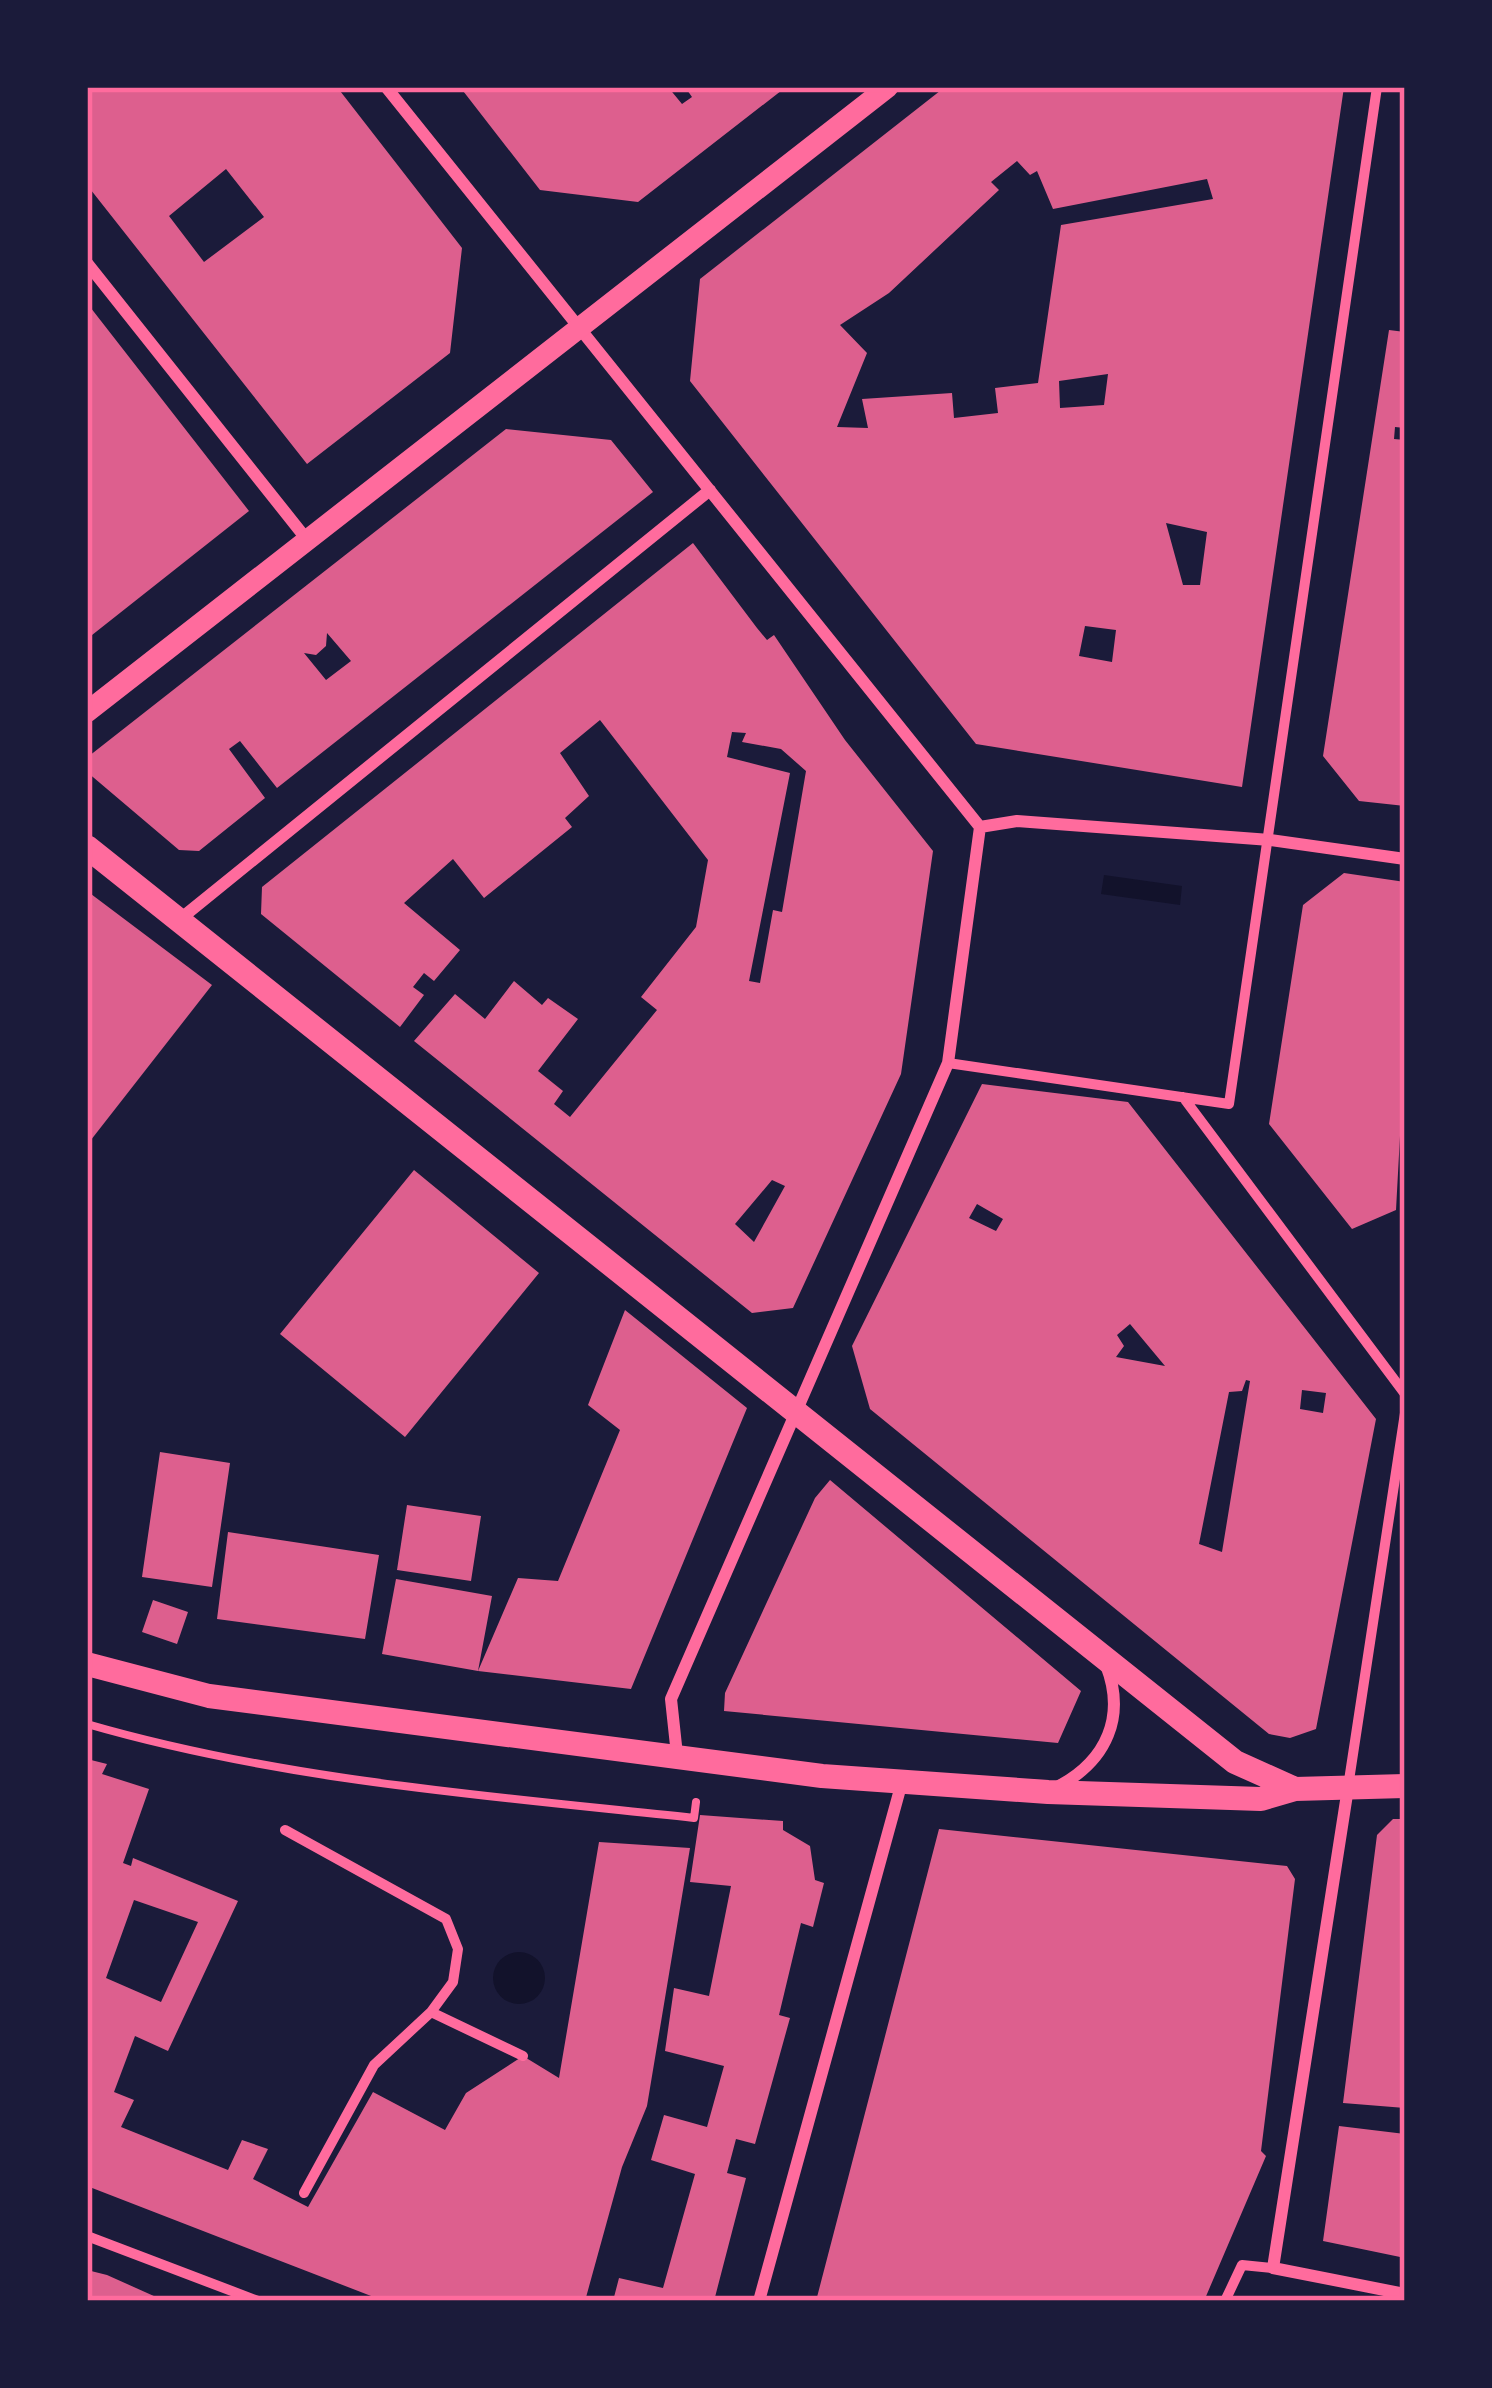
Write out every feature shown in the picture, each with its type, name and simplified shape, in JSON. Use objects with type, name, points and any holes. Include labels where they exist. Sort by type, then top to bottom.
[{"type":"main road","points":[[87,848],[1104,1660],[1235,1762],[1295,1789]]},
{"type":"main road","points":[[87,1664],[209,1696],[902,1782],[1261,1799],[1295,1789],[1405,1786]]},
{"type":"street","points":[[386,87],[980,826],[948,1064],[671,1699],[677,1755]]},
{"type":"street","points":[[87,712],[888,87]]},
{"type":"street","points":[[948,1064],[1229,1104],[1377,87]]},
{"type":"street","points":[[87,263],[308,542]]},
{"type":"street","points":[[178,921],[710,490]]},
{"type":"street","points":[[980,826],[1017,821],[1270,840],[1405,859]]},
{"type":"street","points":[[1184,1097],[1405,1394]]},
{"type":"street","points":[[1273,2269],[1405,1414]]},
{"type":"street","points":[[1048,1792],[1089,1770],[1115,1716],[1118,1696],[1104,1660]]},
{"type":"street","points":[[758,2301],[902,1782]]},
{"type":"street","points":[[285,1830],[446,1919],[458,1949],[453,1982],[431,2012],[374,2065],[304,2193]]},
{"type":"street","points":[[431,2012],[524,2056]]},
{"type":"street","points":[[87,2236],[257,2301]]},
{"type":"street","points":[[1225,2301],[1242,2266],[1405,2294]]},
{"type":"path","points":[[87,1724],[163,1746],[371,1782],[694,1818],[696,1802]]},
{"type":"shaded area","points":[[1104,875],[1182,886],[1180,905],[1101,894]]},
{"type":"shaded area","points":[[519,1952],[538,1959],[545,1978],[538,1997],[519,2004],[500,1997],[493,1978],[500,1959]]},
{"type":"building","points":[[87,87],[337,87],[462,248],[450,353],[307,464],[87,185]],"holes":[[[226,169],[264,217],[204,262],[169,216]]]},
{"type":"building","points":[[460,87],[668,87],[682,104],[692,97],[685,87],[786,87],[638,202],[540,190]]},
{"type":"building","points":[[945,87],[1344,87],[1242,787],[976,744],[690,381],[700,279]],"holes":[[[1017,161],[1030,175],[1037,171],[1053,209],[1207,179],[1213,199],[1061,225],[1038,383],[995,388],[998,413],[954,418],[952,393],[862,399],[868,428],[837,427],[867,353],[840,325],[889,293],[999,190],[991,182]],[[1108,374],[1104,405],[1060,408],[1059,381]],[[1166,523],[1207,532],[1200,585],[1183,585]],[[1085,626],[1116,630],[1112,662],[1079,656]]]},
{"type":"building","points":[[87,303],[249,511],[87,639]]},
{"type":"building","points":[[1389,330],[1405,332],[1405,428],[1395,427],[1394,439],[1405,440],[1405,806],[1359,801],[1323,756]]},
{"type":"building","points":[[506,429],[611,440],[653,492],[277,788],[240,741],[229,749],[265,798],[199,851],[179,850],[87,772],[89,756]],"holes":[[[327,633],[351,661],[326,680],[304,653],[316,655],[326,646]]]},
{"type":"building","points":[[693,543],[767,640],[774,635],[845,740],[933,851],[901,1074],[793,1308],[752,1313],[414,1041],[455,994],[485,1019],[514,981],[542,1005],[548,998],[578,1019],[538,1071],[563,1091],[554,1104],[570,1117],[657,1010],[641,997],[696,927],[708,860],[600,720],[560,753],[589,796],[565,818],[572,827],[484,898],[453,859],[404,903],[460,950],[434,981],[424,973],[413,987],[424,995],[400,1027],[261,914],[262,887]],"holes":[[[732,732],[746,733],[742,742],[781,749],[806,771],[782,912],[773,910],[760,983],[749,981],[790,773],[727,757]],[[772,1180],[785,1186],[754,1242],[735,1224]]]},
{"type":"building","points":[[1344,873],[1405,882],[1405,1043],[1396,1210],[1352,1229],[1269,1124],[1303,905]]},
{"type":"building","points":[[87,891],[212,985],[87,1145]]},
{"type":"building","points":[[982,1084],[1128,1102],[1376,1419],[1316,1729],[1290,1738],[1269,1734],[870,1409],[852,1346]],"holes":[[[977,1204],[1003,1219],[996,1231],[969,1218]],[[1130,1324],[1165,1366],[1116,1357],[1124,1346],[1117,1335]],[[1246,1380],[1250,1381],[1222,1552],[1199,1544],[1229,1392],[1242,1391]],[[1302,1390],[1326,1393],[1323,1413],[1300,1409]]]},
{"type":"building","points":[[414,1170],[539,1273],[405,1437],[280,1334]]},
{"type":"building","points":[[625,1310],[747,1408],[631,1689],[478,1671],[518,1578],[558,1581],[620,1430],[588,1405]]},
{"type":"building","points":[[160,1452],[230,1463],[212,1587],[142,1577]]},
{"type":"building","points":[[830,1480],[1081,1691],[1058,1743],[724,1711],[725,1693],[815,1498]]},
{"type":"building","points":[[407,1505],[481,1516],[471,1581],[397,1570]]},
{"type":"building","points":[[228,1532],[379,1555],[365,1639],[217,1619]]},
{"type":"building","points":[[396,1579],[492,1596],[478,1671],[382,1654]]},
{"type":"building","points":[[153,1600],[188,1612],[177,1644],[142,1632]]},
{"type":"building","points":[[87,1759],[107,1764],[102,1774],[149,1789],[123,1863],[131,1866],[133,1858],[238,1901],[168,2051],[135,2036],[114,2092],[134,2100],[121,2127],[228,2170],[242,2140],[268,2149],[253,2179],[308,2207],[373,2092],[445,2130],[466,2093],[523,2056],[559,2078],[599,1842],[690,1848],[647,2106],[622,2167],[585,2301],[384,2301],[87,2186]],"holes":[[[134,1900],[198,1922],[161,2002],[106,1978]]]},
{"type":"building","points":[[700,1815],[783,1821],[783,1830],[810,1846],[815,1880],[824,1883],[813,1927],[801,1923],[779,2015],[790,2018],[755,2144],[736,2139],[727,2173],[746,2178],[714,2301],[613,2301],[619,2278],[663,2288],[695,2174],[651,2160],[664,2115],[707,2127],[724,2066],[665,2051],[674,1988],[709,1996],[731,1886],[690,1882]]},
{"type":"building","points":[[1393,1819],[1405,1819],[1405,2108],[1343,2103],[1377,1835]]},
{"type":"building","points":[[939,1829],[1287,1866],[1295,1879],[1261,2151],[1266,2156],[1204,2301],[816,2301]]},
{"type":"building","points":[[1339,2126],[1405,2134],[1405,2258],[1323,2241]]},
{"type":"building","points":[[87,2270],[107,2275],[165,2301],[87,2301]]}]
